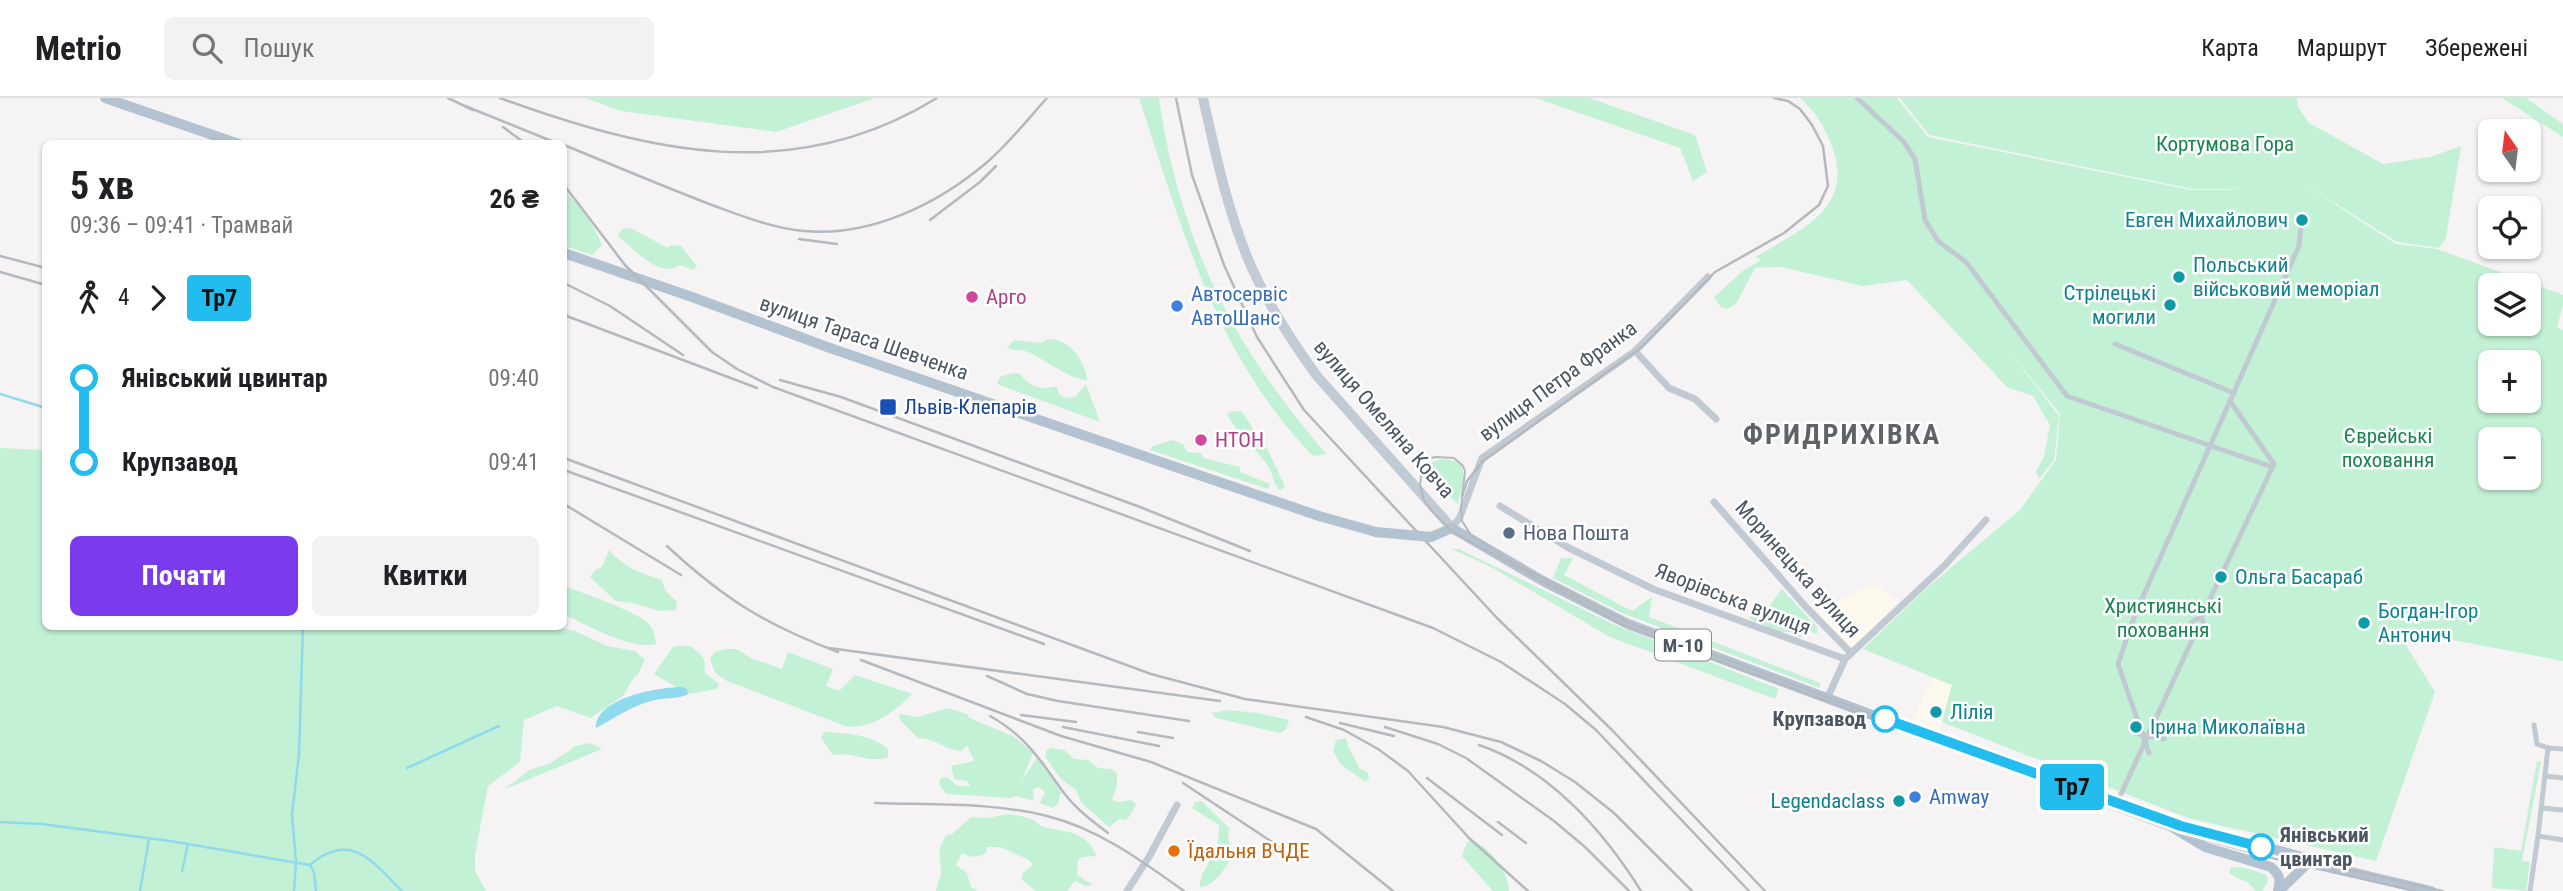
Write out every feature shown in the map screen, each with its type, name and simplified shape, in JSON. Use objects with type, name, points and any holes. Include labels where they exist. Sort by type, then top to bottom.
[{"type":"main road","points":[[105,98],[227,140]]},
{"type":"main road","name":"вулиця Омеляна Ковча","points":[[1203,98],[1233,219],[1247,257],[1266,296],[1317,376],[1452,528]]},
{"type":"main road","name":"вулиця Тараса Шевченка","points":[[567,254],[1310,513],[1376,532],[1431,537],[1452,528]]},
{"type":"main road","name":"М-10","points":[[1452,528],[1543,581],[1628,624],[2170,827],[2205,847],[2272,867],[2278,873],[2279,891]]},
{"type":"main road","name":"М-10","points":[[2170,827],[2181,826],[2303,857],[2309,862],[2404,888],[2431,891]]},
{"type":"main road","points":[[2279,891],[2309,862]]},
{"type":"street","points":[[1857,98],[1903,141],[1915,159],[1925,220],[1938,241],[1966,262],[2067,396],[2272,467]]},
{"type":"street","points":[[2150,753],[2118,664],[2136,612],[2299,246],[2301,226]]},
{"type":"street","name":"вулиця Петра Франка","points":[[1452,528],[1460,517],[1482,458],[1635,351],[1708,277]]},
{"type":"street","points":[[2115,344],[2234,393]]},
{"type":"street","points":[[1635,351],[1665,384],[1695,399],[1716,419]]},
{"type":"street","points":[[2193,638],[2189,632],[2190,625],[2201,618],[2274,464],[2230,401]]},
{"type":"street","name":"Моринецька вулиця","points":[[1714,502],[1848,656],[1827,699]]},
{"type":"street","name":"Яворівська вулиця","points":[[1500,506],[1569,548],[1653,589],[1848,656]]},
{"type":"street","points":[[1848,656],[1944,566],[1986,520]]},
{"type":"street","points":[[2115,806],[2193,638],[2204,631],[2205,624],[2201,618]]},
{"type":"street","points":[[2534,725],[2537,744],[2563,749]]},
{"type":"street","points":[[2135,733],[2145,738],[2164,738]]},
{"type":"street","points":[[2137,746],[2145,738]]},
{"type":"street","points":[[2530,891],[2548,748]]},
{"type":"street","points":[[2545,776],[2563,778]]},
{"type":"street","points":[[1127,891],[1149,858],[1177,805]]},
{"type":"street","points":[[2542,808],[2563,810]]},
{"type":"street","points":[[2538,836],[2563,840]]},
{"type":"shaded area","points":[[1875,584],[1898,602],[1855,645],[1847,645],[1815,611]]},
{"type":"shaded area","points":[[1932,678],[1952,685],[1937,732],[1911,723]]},
{"type":"green space","points":[[585,98],[875,98],[776,132],[621,111]]},
{"type":"green space","points":[[1139,98],[1159,98],[1171,161],[1189,224],[1227,313],[1272,385],[1326,454],[1313,456],[1279,417],[1226,333],[1187,242]]},
{"type":"green space","points":[[1536,98],[1589,98],[1695,135],[1707,172],[1693,181],[1680,148]]},
{"type":"green space","name":"Християнські поховання","points":[[1800,98],[1897,98],[1928,137],[2191,190],[2230,190],[2245,186],[2231,189],[2192,189],[1929,135],[1900,98],[2297,98],[2298,107],[2309,123],[2383,164],[2430,157],[2461,146],[2446,238],[2439,248],[2397,242],[2301,182],[2396,244],[2437,249],[2503,273],[2478,273],[2478,336],[2541,336],[2541,287],[2563,295],[2557,327],[2563,330],[2563,661],[2396,629],[2435,692],[2376,861],[2188,818],[1942,722],[1952,685],[1863,649],[1929,586],[2020,510],[2056,460],[2060,414],[2008,350],[2059,416],[2054,460],[2039,479],[2036,471],[2044,457],[2050,425],[2033,396],[2007,387],[1907,280],[1863,286],[1781,267],[1755,268],[1736,304],[1727,309],[1720,306],[1714,297],[1744,270],[1761,260],[1756,257],[1817,217],[1835,190],[1837,172],[1834,152],[1812,109]]},
{"type":"green space","points":[[2502,98],[2526,98],[2563,124],[2563,137],[2541,123],[2541,119],[2535,119]]},
{"type":"green space","points":[[567,193],[586,215],[599,237],[602,245],[592,255],[567,247]]},
{"type":"green space","points":[[630,228],[668,248],[670,245],[681,246],[697,266],[693,270],[680,265],[663,268],[647,261],[618,236],[622,229]]},
{"type":"green space","points":[[1047,339],[1069,346],[1083,365],[1087,380],[1067,373],[1027,352],[1007,348],[1014,340],[1041,343]]},
{"type":"green space","points":[[1020,374],[1027,382],[1038,387],[1057,387],[1059,394],[1065,398],[1075,397],[1086,384],[1100,422],[997,384],[1000,377]]},
{"type":"green space","points":[[1233,411],[1242,412],[1269,452],[1285,487],[1280,490],[1277,487],[1268,466],[1231,421],[1227,414]]},
{"type":"green space","points":[[1173,440],[1183,444],[1187,452],[1201,453],[1203,458],[1240,467],[1240,472],[1270,484],[1268,489],[1150,450],[1153,446]]},
{"type":"green space","points":[[0,448],[42,450],[42,630],[567,629],[607,646],[635,651],[645,660],[623,696],[591,718],[557,706],[524,720],[520,762],[488,786],[475,854],[475,871],[486,891],[0,891]]},
{"type":"green space","points":[[1442,459],[1455,461],[1462,466],[1464,479],[1458,504],[1424,472],[1430,463]]},
{"type":"green space","points":[[1452,549],[1459,549],[1615,625],[1779,689],[1775,699],[1610,637],[1493,568]]},
{"type":"green space","points":[[609,550],[633,569],[662,580],[665,590],[677,602],[676,610],[660,611],[616,601],[590,577],[595,570],[602,567]]},
{"type":"green space","points":[[1561,558],[1573,558],[1564,575],[1632,611],[1652,597],[1649,617],[1820,683],[1820,688],[1622,613],[1553,578]]},
{"type":"green space","points":[[567,587],[642,618],[651,627],[656,644],[645,645],[609,636],[567,616]]},
{"type":"green space","points":[[1782,589],[1817,627],[1818,633],[1808,629],[1800,638],[1792,632],[1778,632],[1748,618],[1769,607]]},
{"type":"green space","points":[[690,646],[700,654],[705,663],[704,672],[719,684],[717,689],[688,694],[654,674],[673,647]]},
{"type":"green space","points":[[736,649],[753,659],[782,669],[788,652],[833,669],[826,686],[839,691],[855,675],[912,694],[890,713],[873,723],[845,726],[727,681],[715,673],[710,658],[715,652]]},
{"type":"green space","points":[[947,708],[967,714],[969,718],[1013,736],[1033,753],[1022,780],[1037,758],[1043,761],[1061,792],[1058,804],[1052,808],[1040,803],[1045,792],[1039,787],[1033,789],[1034,801],[1016,796],[1010,798],[946,794],[939,784],[941,778],[947,777],[957,786],[970,786],[967,781],[954,779],[951,766],[974,761],[967,745],[962,751],[918,738],[900,720],[899,714],[918,717]]},
{"type":"green space","points":[[1228,710],[1289,720],[1286,730],[1280,733],[1216,718],[1212,713]]},
{"type":"green space","points":[[824,732],[858,735],[874,740],[888,749],[888,757],[874,759],[833,755],[821,738]]},
{"type":"green space","points":[[1346,738],[1359,768],[1367,772],[1369,778],[1366,782],[1341,765],[1333,751],[1336,740]]},
{"type":"green space","points":[[590,743],[602,749],[505,789],[529,770],[549,764],[576,746]]},
{"type":"green space","points":[[1051,748],[1064,750],[1074,759],[1088,760],[1098,768],[1111,769],[1117,773],[1117,786],[1112,800],[1131,800],[1136,804],[1130,816],[1125,820],[1119,819],[1109,827],[1081,802],[1076,790],[1061,779],[1046,758],[1046,751]]},
{"type":"green space","points":[[2537,761],[2541,762],[2522,861],[2530,862],[2526,891],[2492,888],[2494,847],[2521,851]]},
{"type":"green space","points":[[1201,801],[1229,828],[1228,840],[1234,851],[1216,879],[1200,887],[1219,835],[1219,825],[1192,808],[1195,802]]},
{"type":"green space","points":[[1007,814],[1029,818],[1042,827],[1082,837],[1096,856],[1078,860],[1077,875],[1093,885],[1086,886],[1075,881],[1067,891],[1036,891],[1021,879],[1023,873],[1033,865],[1029,860],[1000,847],[987,847],[986,853],[976,857],[962,853],[956,865],[967,873],[971,887],[978,891],[936,891],[941,872],[940,848],[946,836],[971,817],[988,818]]},
{"type":"green space","points":[[1471,840],[1485,848],[1497,861],[1506,876],[1509,891],[1493,891],[1462,856]]},
{"type":"green space","points":[[2231,867],[2262,873],[2266,875],[2268,882],[2262,891],[2256,891],[2246,881],[2229,873]]},
{"type":"water","points":[[682,687],[687,689],[688,694],[644,703],[596,728],[598,718],[617,702],[644,692]]},
{"type":"waterway","points":[[0,394],[42,407]]},
{"type":"waterway","points":[[294,891],[296,862],[292,815],[299,754],[303,630]]},
{"type":"waterway","points":[[407,768],[499,726]]},
{"type":"waterway","points":[[0,822],[42,824],[170,841],[310,865]]},
{"type":"waterway","points":[[140,891],[149,839]]},
{"type":"waterway","points":[[182,871],[188,844]]},
{"type":"waterway","points":[[310,865],[325,855],[338,850],[349,850],[371,861],[402,891]]},
{"type":"waterway","points":[[310,865],[314,872],[316,891]]},
{"type":"tram line","points":[[2415,891],[2287,862],[2179,833],[1623,625],[1454,533],[1424,500],[1420,485],[1422,469],[1429,459],[1454,458],[1465,471],[1462,521],[1471,535],[1510,561],[1627,622],[2002,763],[2181,826],[2289,856],[2443,891]]},
{"type":"tram line","name":"Тр7","points":[[1885,719],[2181,826],[2261,847]]},
{"type":"railway","points":[[448,98],[473,110]]},
{"type":"railway","points":[[500,98],[611,133],[666,145],[720,152],[775,151],[829,143],[883,126],[937,98]]},
{"type":"railway","points":[[567,146],[757,221],[804,231],[829,232],[853,229],[901,215],[945,193],[993,157],[1047,98]]},
{"type":"railway","points":[[1176,98],[1192,175],[1224,265],[1257,337],[1304,410],[1497,618],[1612,730],[1765,891]]},
{"type":"railway","points":[[1462,496],[1467,481],[1482,462],[1642,347],[1715,272],[1784,233],[1819,205],[1828,186],[1823,146],[1800,109],[1788,101],[1774,98]]},
{"type":"railway","points":[[465,106],[549,140]]},
{"type":"railway","points":[[503,127],[521,140]]},
{"type":"railway","points":[[930,220],[980,182],[996,166]]},
{"type":"railway","points":[[567,189],[625,265],[712,352],[737,369],[773,387],[1433,628],[1501,662],[1565,704],[1596,730],[1749,891]]},
{"type":"railway","points":[[799,239],[837,244]]},
{"type":"railway","points":[[0,256],[42,267]]},
{"type":"railway","points":[[0,272],[42,284]]},
{"type":"railway","points":[[567,284],[610,306],[683,355]]},
{"type":"railway","points":[[567,316],[757,388]]},
{"type":"railway","points":[[780,380],[841,397],[1140,507],[1250,551]]},
{"type":"railway","points":[[567,459],[1151,674],[1245,699],[1443,727],[1501,742],[1541,761],[1575,782],[1614,813],[1692,891]]},
{"type":"railway","points":[[567,471],[1044,644]]},
{"type":"railway","points":[[567,506],[681,575]]},
{"type":"railway","points":[[667,546],[727,596],[747,609],[789,632],[838,652]]},
{"type":"railway","points":[[829,648],[1220,701]]},
{"type":"railway","points":[[861,660],[1061,736],[1151,762],[1316,829],[1393,891]]},
{"type":"railway","points":[[987,676],[1027,694],[1058,701],[1189,721]]},
{"type":"railway","points":[[1021,715],[1076,722]]},
{"type":"railway","points":[[990,716],[1014,732],[1074,804],[1108,833]]},
{"type":"railway","points":[[1306,717],[1344,730],[1378,749],[1408,771],[1469,838],[1528,891]]},
{"type":"railway","points":[[1340,723],[1394,736]]},
{"type":"railway","points":[[1063,727],[1159,746]]},
{"type":"railway","points":[[1385,727],[1438,744],[1466,758],[1554,821],[1585,847],[1629,891]]},
{"type":"railway","points":[[1138,732],[1173,738]]},
{"type":"railway","points":[[1479,745],[1528,769],[1572,804],[1610,846],[1641,891]]},
{"type":"railway","points":[[1427,778],[1502,835]]},
{"type":"railway","points":[[1183,783],[1299,860]]},
{"type":"railway","points":[[875,803],[983,806],[1047,816],[1102,838],[1184,891]]},
{"type":"railway","points":[[1498,822],[1526,843]]},
{"type":"place","name":"Евген Михайлович","points":[[2302,220]]},
{"type":"place","name":"Польський військовий меморіал","points":[[2179,277]]},
{"type":"place","name":"Арго","points":[[972,297]]},
{"type":"place","name":"Стрілецькі могили","points":[[2170,305]]},
{"type":"place","name":"Автосервіс АвтоШанс","points":[[1177,306]]},
{"type":"place","name":"Львів-Клепарів","points":[[888,407]]},
{"type":"place","name":"НТОН","points":[[1201,440]]},
{"type":"place","name":"Нова Пошта","points":[[1509,533]]},
{"type":"place","name":"Ольга Басараб","points":[[2221,577]]},
{"type":"place","name":"Богдан-Ігор Антонич","points":[[2364,623]]},
{"type":"place","name":"Лілія","points":[[1936,712]]},
{"type":"place","name":"Крупзавод","points":[[1885,719]]},
{"type":"place","name":"Ірина Миколаївна","points":[[2136,727]]},
{"type":"place","name":"Amway","points":[[1915,797]]},
{"type":"place","name":"Legendaclass","points":[[1899,801]]},
{"type":"place","name":"Янівський цвинтар","points":[[2261,847]]},
{"type":"place","name":"Їдальня ВЧДЕ","points":[[1174,851]]},
{"type":"district","name":"ФРИДРИХІВКА","points":[[1842,434]]},
{"type":"park label","name":"Кортумова Гора","points":[[2225,144]]},
{"type":"park label","name":"Єврейські поховання","points":[[2388,448]]}]
